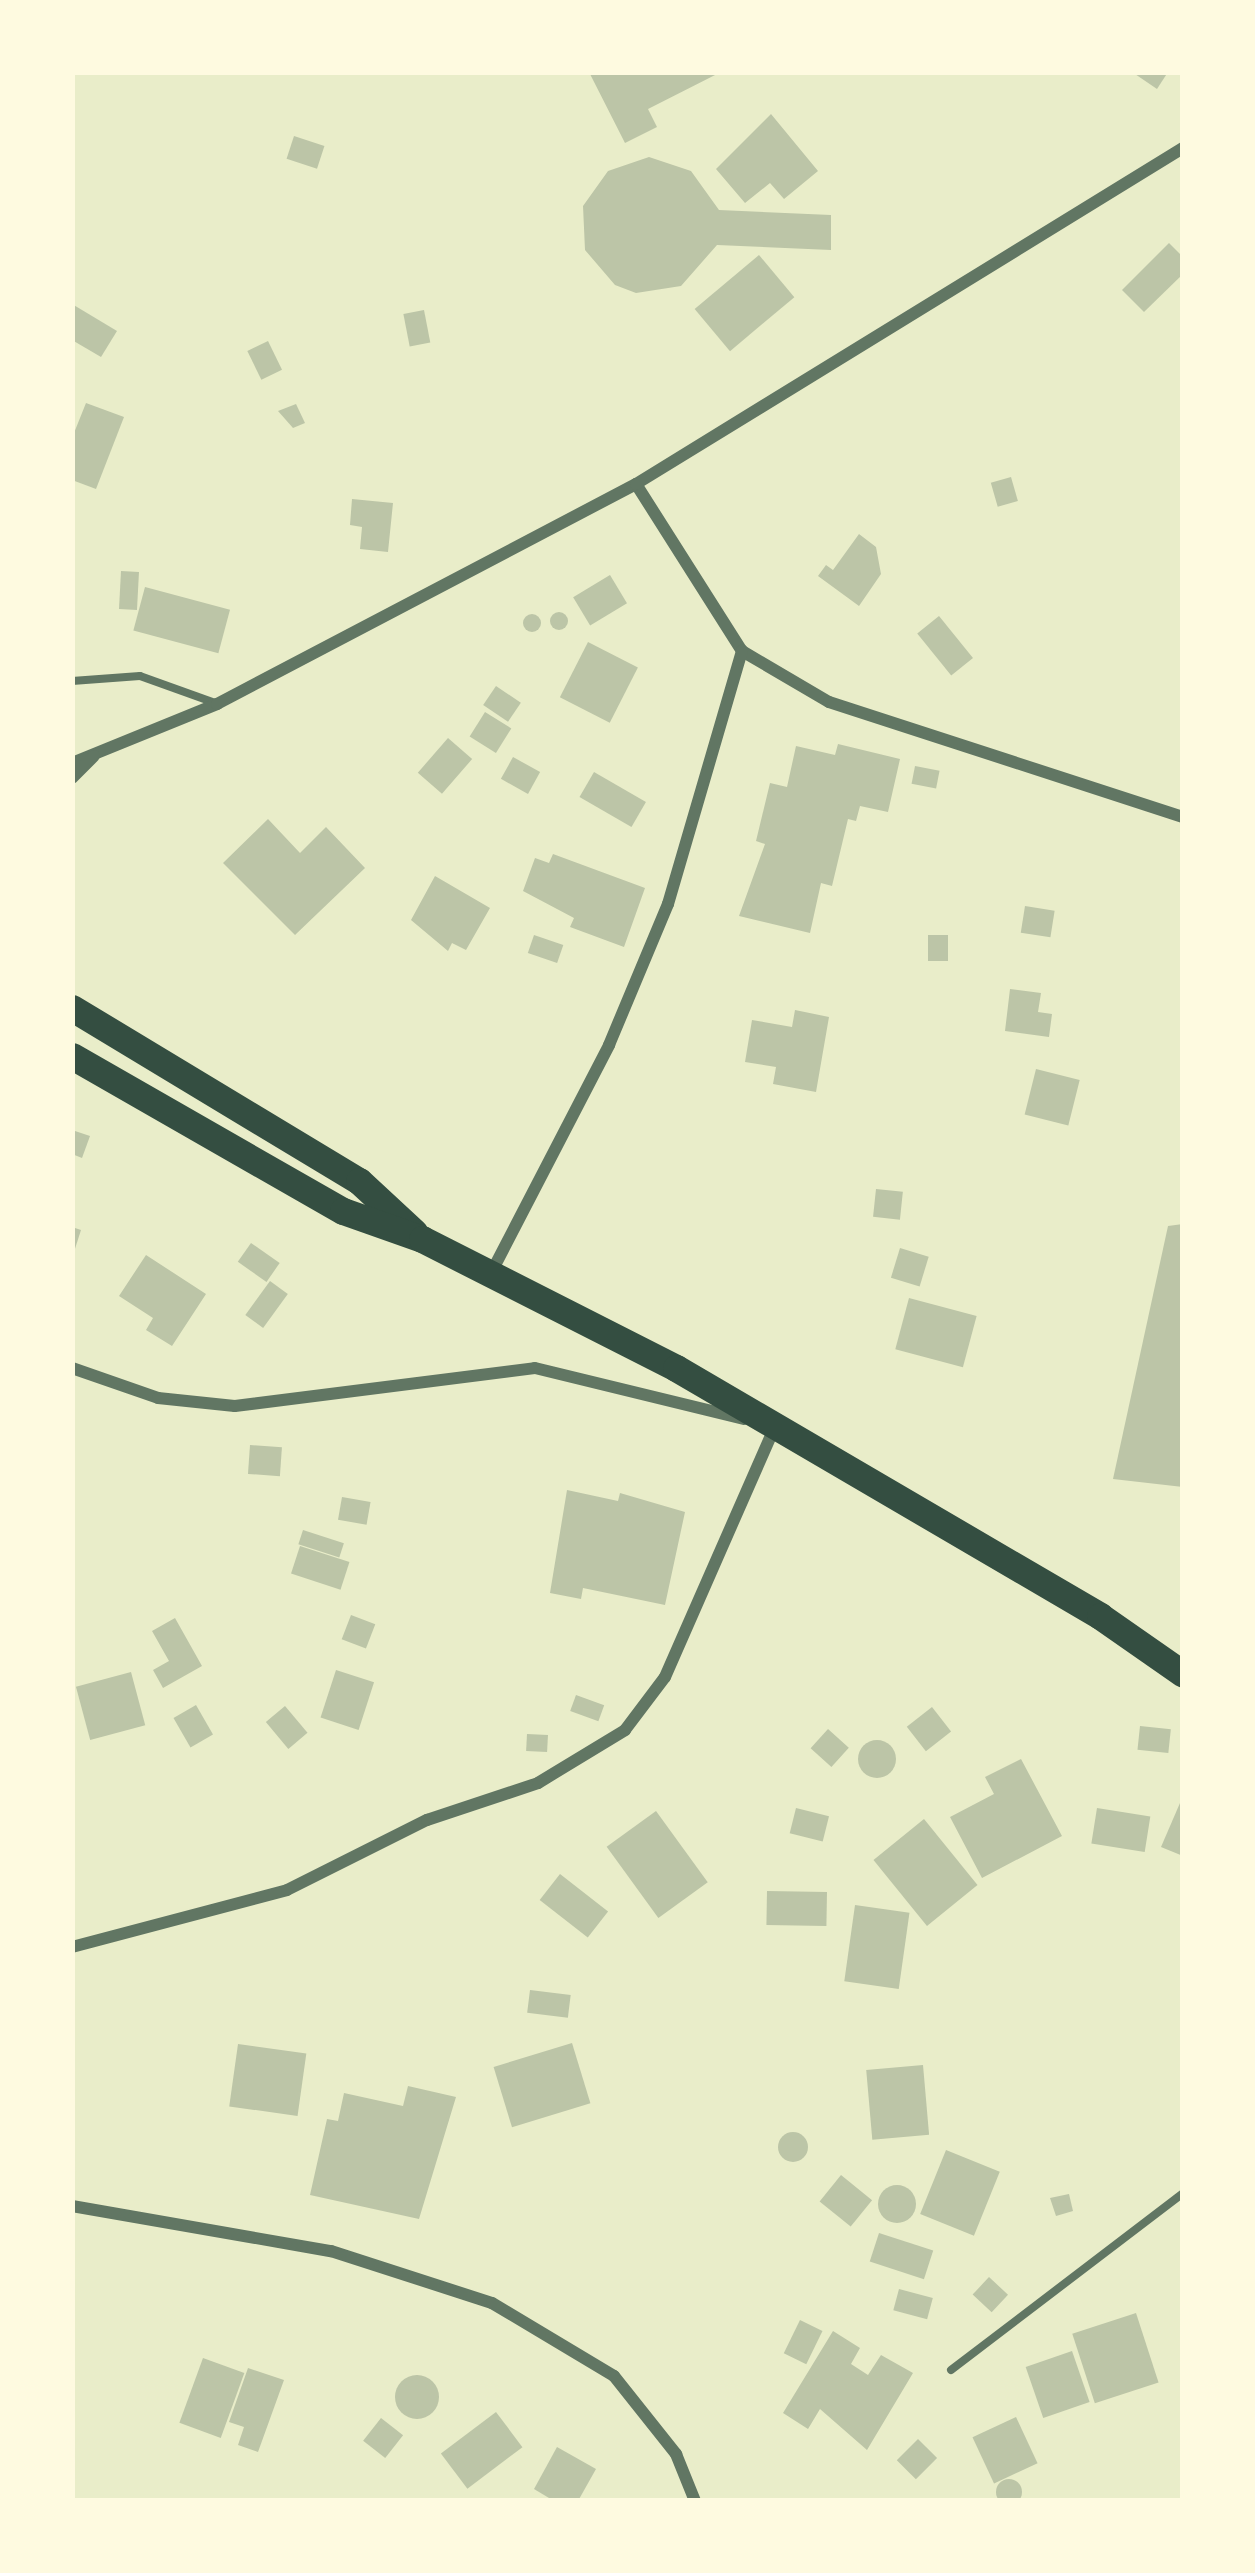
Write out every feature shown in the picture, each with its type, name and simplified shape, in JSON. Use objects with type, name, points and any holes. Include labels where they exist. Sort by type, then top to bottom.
[{"type":"highway","points":[[72,1008],[359,1181],[422,1239]]},
{"type":"highway","points":[[72,1056],[343,1211],[422,1239],[778,1428],[1183,1674]]},
{"type":"street","points":[[72,763],[217,704],[636,484],[1183,148]]},
{"type":"street","points":[[636,484],[742,651],[830,702],[1183,817]]},
{"type":"street","points":[[489,1276],[609,1045],[668,904],[742,651]]},
{"type":"street","points":[[72,778],[104,747]]},
{"type":"street","points":[[72,1368],[158,1398],[235,1406],[535,1368],[778,1428],[665,1676],[626,1730],[538,1783],[427,1820],[287,1890],[72,1947]]},
{"type":"street","points":[[72,2206],[331,2251],[492,2302],[614,2377],[676,2454],[695,2501]]},
{"type":"lane","points":[[72,681],[140,676],[217,704]]},
{"type":"lane","points":[[951,2370],[1183,2193]]},
{"type":"building","points":[[721,72],[648,109],[657,127],[625,143],[590,74]]},
{"type":"building","points":[[1132,72],[1168,72],[1157,89]]},
{"type":"building","points":[[771,114],[818,171],[784,199],[770,183],[745,203],[716,169]]},
{"type":"building","points":[[294,136],[324,146],[317,169],[287,159]]},
{"type":"building","points":[[649,157],[691,171],[719,210],[831,215],[831,250],[717,245],[681,286],[636,293],[615,285],[585,250],[583,206],[608,171]]},
{"type":"building","points":[[1169,243],[1183,257],[1183,274],[1144,312],[1122,290]]},
{"type":"building","points":[[759,255],[794,297],[730,351],[695,309]]},
{"type":"building","points":[[72,304],[117,331],[101,357],[72,340]]},
{"type":"building","points":[[424,310],[430,342],[410,346],[403,314]]},
{"type":"building","points":[[268,341],[282,370],[261,380],[247,351]]},
{"type":"building","points":[[86,403],[124,417],[96,489],[72,480],[72,438]]},
{"type":"building","points":[[296,404],[305,423],[293,428],[278,411]]},
{"type":"building","points":[[1011,477],[1018,501],[998,507],[991,483]]},
{"type":"building","points":[[352,499],[393,503],[388,552],[360,549],[362,527],[350,525]]},
{"type":"building","points":[[859,534],[876,547],[881,574],[859,606],[818,576],[826,565],[833,570]]},
{"type":"building","points":[[121,571],[139,572],[137,610],[119,609]]},
{"type":"building","points":[[610,575],[627,603],[590,625],[573,597]]},
{"type":"building","points":[[145,587],[230,610],[218,653],[133,630]]},
{"type":"building","points":[[559,612],[568,621],[559,630],[550,621]]},
{"type":"building","points":[[532,614],[541,623],[532,632],[523,623]]},
{"type":"building","points":[[939,616],[973,658],[951,676],[917,634]]},
{"type":"building","points":[[588,642],[638,667],[610,723],[560,697]]},
{"type":"building","points":[[496,686],[521,703],[508,722],[483,705]]},
{"type":"building","points":[[485,712],[511,728],[496,753],[470,737]]},
{"type":"building","points":[[448,738],[472,759],[442,794],[418,773]]},
{"type":"building","points":[[838,744],[900,759],[888,812],[860,806],[856,821],[848,819],[832,886],[821,883],[810,933],[739,916],[765,844],[756,841],[770,783],[787,787],[796,746],[835,755]]},
{"type":"building","points":[[513,757],[540,772],[528,794],[501,779]]},
{"type":"building","points":[[915,766],[940,771],[936,788],[912,784]]},
{"type":"building","points":[[594,772],[646,802],[631,827],[580,797]]},
{"type":"building","points":[[268,819],[300,853],[326,827],[365,868],[295,935],[223,863]]},
{"type":"building","points":[[553,854],[645,888],[624,947],[570,927],[574,918],[523,891],[535,858],[549,863]]},
{"type":"building","points":[[435,876],[490,908],[466,950],[452,943],[448,951],[411,920]]},
{"type":"building","points":[[1025,906],[1055,911],[1050,937],[1021,933]]},
{"type":"building","points":[[534,935],[563,945],[557,963],[528,953]]},
{"type":"building","points":[[928,935],[948,935],[948,961],[928,961]]},
{"type":"building","points":[[1010,989],[1041,993],[1038,1012],[1052,1014],[1049,1037],[1005,1031]]},
{"type":"building","points":[[795,1010],[829,1017],[816,1092],[773,1084],[776,1067],[745,1062],[752,1020],[792,1027]]},
{"type":"building","points":[[1036,1069],[1080,1080],[1068,1125],[1025,1115]]},
{"type":"building","points":[[72,1130],[90,1136],[82,1158],[72,1154]]},
{"type":"building","points":[[876,1189],[903,1192],[900,1220],[873,1217]]},
{"type":"building","points":[[1183,1224],[1183,1487],[1113,1479],[1168,1226]]},
{"type":"building","points":[[72,1227],[81,1230],[73,1255],[72,1255]]},
{"type":"building","points":[[251,1243],[280,1263],[266,1282],[238,1262]]},
{"type":"building","points":[[900,1248],[929,1257],[920,1286],[891,1278]]},
{"type":"building","points":[[146,1255],[206,1294],[172,1346],[146,1330],[153,1318],[119,1296]]},
{"type":"building","points":[[270,1281],[288,1294],[263,1328],[245,1315]]},
{"type":"building","points":[[909,1298],[977,1316],[963,1367],[895,1349]]},
{"type":"building","points":[[250,1445],[282,1447],[280,1476],[248,1474]]},
{"type":"building","points":[[567,1490],[618,1501],[620,1493],[685,1512],[665,1605],[583,1588],[581,1599],[550,1593]]},
{"type":"building","points":[[342,1497],[371,1502],[367,1525],[338,1520]]},
{"type":"building","points":[[303,1530],[344,1543],[339,1558],[298,1544]]},
{"type":"building","points":[[300,1546],[349,1562],[340,1590],[291,1574]]},
{"type":"building","points":[[351,1615],[375,1624],[366,1649],[342,1639]]},
{"type":"building","points":[[175,1618],[202,1666],[163,1688],[153,1670],[169,1661],[152,1631]]},
{"type":"building","points":[[336,1670],[374,1682],[359,1730],[321,1718]]},
{"type":"building","points":[[131,1672],[145,1725],[90,1740],[76,1687]]},
{"type":"building","points":[[576,1695],[604,1705],[598,1721],[570,1711]]},
{"type":"building","points":[[196,1705],[213,1734],[190,1747],[173,1718]]},
{"type":"building","points":[[285,1706],[307,1733],[288,1749],[266,1722]]},
{"type":"building","points":[[932,1707],[951,1731],[926,1751],[907,1727]]},
{"type":"building","points":[[1140,1726],[1171,1729],[1168,1753],[1137,1750]]},
{"type":"building","points":[[828,1729],[849,1748],[831,1767],[811,1748]]},
{"type":"building","points":[[527,1734],[548,1735],[547,1752],[526,1751]]},
{"type":"building","points":[[877,1740],[891,1745],[896,1759],[891,1773],[877,1778],[863,1773],[858,1759],[863,1745]]},
{"type":"building","points":[[1021,1759],[1062,1836],[982,1878],[950,1817],[994,1794],[985,1777]]},
{"type":"building","points":[[1183,1796],[1183,1856],[1161,1847]]},
{"type":"building","points":[[796,1808],[829,1816],[823,1841],[790,1833]]},
{"type":"building","points":[[1097,1808],[1150,1816],[1145,1852],[1091,1844]]},
{"type":"building","points":[[656,1811],[708,1882],[658,1918],[607,1847]]},
{"type":"building","points":[[924,1819],[977,1885],[927,1926],[873,1860]]},
{"type":"building","points":[[560,1874],[608,1912],[588,1938],[540,1900]]},
{"type":"building","points":[[767,1891],[827,1892],[826,1926],[766,1925]]},
{"type":"building","points":[[855,1905],[909,1913],[899,1989],[844,1981]]},
{"type":"building","points":[[530,1990],[571,1995],[568,2018],[527,2013]]},
{"type":"building","points":[[572,2043],[590,2103],[512,2127],[494,2067]]},
{"type":"building","points":[[238,2044],[306,2054],[298,2116],[229,2106]]},
{"type":"building","points":[[923,2065],[929,2135],[872,2140],[866,2070]]},
{"type":"building","points":[[408,2086],[456,2097],[419,2219],[310,2195],[327,2119],[338,2121],[344,2093],[403,2106]]},
{"type":"building","points":[[793,2132],[808,2147],[793,2162],[778,2147]]},
{"type":"building","points":[[946,2150],[1000,2172],[974,2236],[920,2214]]},
{"type":"building","points":[[841,2175],[872,2200],[851,2227],[820,2201]]},
{"type":"building","points":[[897,2185],[910,2191],[916,2204],[910,2217],[897,2223],[884,2217],[878,2204],[884,2191]]},
{"type":"building","points":[[1069,2194],[1073,2211],[1056,2216],[1050,2198]]},
{"type":"building","points":[[879,2233],[933,2251],[924,2279],[870,2262]]},
{"type":"building","points":[[989,2277],[1008,2295],[992,2312],[973,2295]]},
{"type":"building","points":[[899,2289],[933,2298],[927,2319],[893,2310]]},
{"type":"building","points":[[1136,2313],[1159,2382],[1095,2403],[1072,2334]]},
{"type":"building","points":[[800,2320],[822,2331],[806,2364],[784,2353]]},
{"type":"building","points":[[833,2331],[860,2348],[851,2364],[868,2375],[881,2355],[913,2373],[867,2450],[820,2409],[808,2429],[783,2413]]},
{"type":"building","points":[[1072,2351],[1090,2402],[1043,2418],[1026,2367]]},
{"type":"building","points":[[203,2358],[244,2373],[221,2438],[179,2423]]},
{"type":"building","points":[[248,2368],[284,2380],[258,2452],[238,2445],[244,2427],[229,2422]]},
{"type":"building","points":[[417,2375],[433,2381],[439,2397],[433,2413],[417,2419],[401,2413],[395,2397],[401,2381]]},
{"type":"building","points":[[496,2412],[522,2447],[467,2489],[441,2454]]},
{"type":"building","points":[[1016,2417],[1038,2463],[994,2484],[972,2437]]},
{"type":"building","points":[[381,2418],[403,2435],[385,2458],[363,2441]]},
{"type":"building","points":[[918,2439],[937,2458],[916,2479],[897,2460]]},
{"type":"building","points":[[557,2447],[596,2469],[578,2501],[554,2501],[534,2489]]},
{"type":"building","points":[[1009,2479],[1022,2492],[1009,2505],[996,2492]]}]
